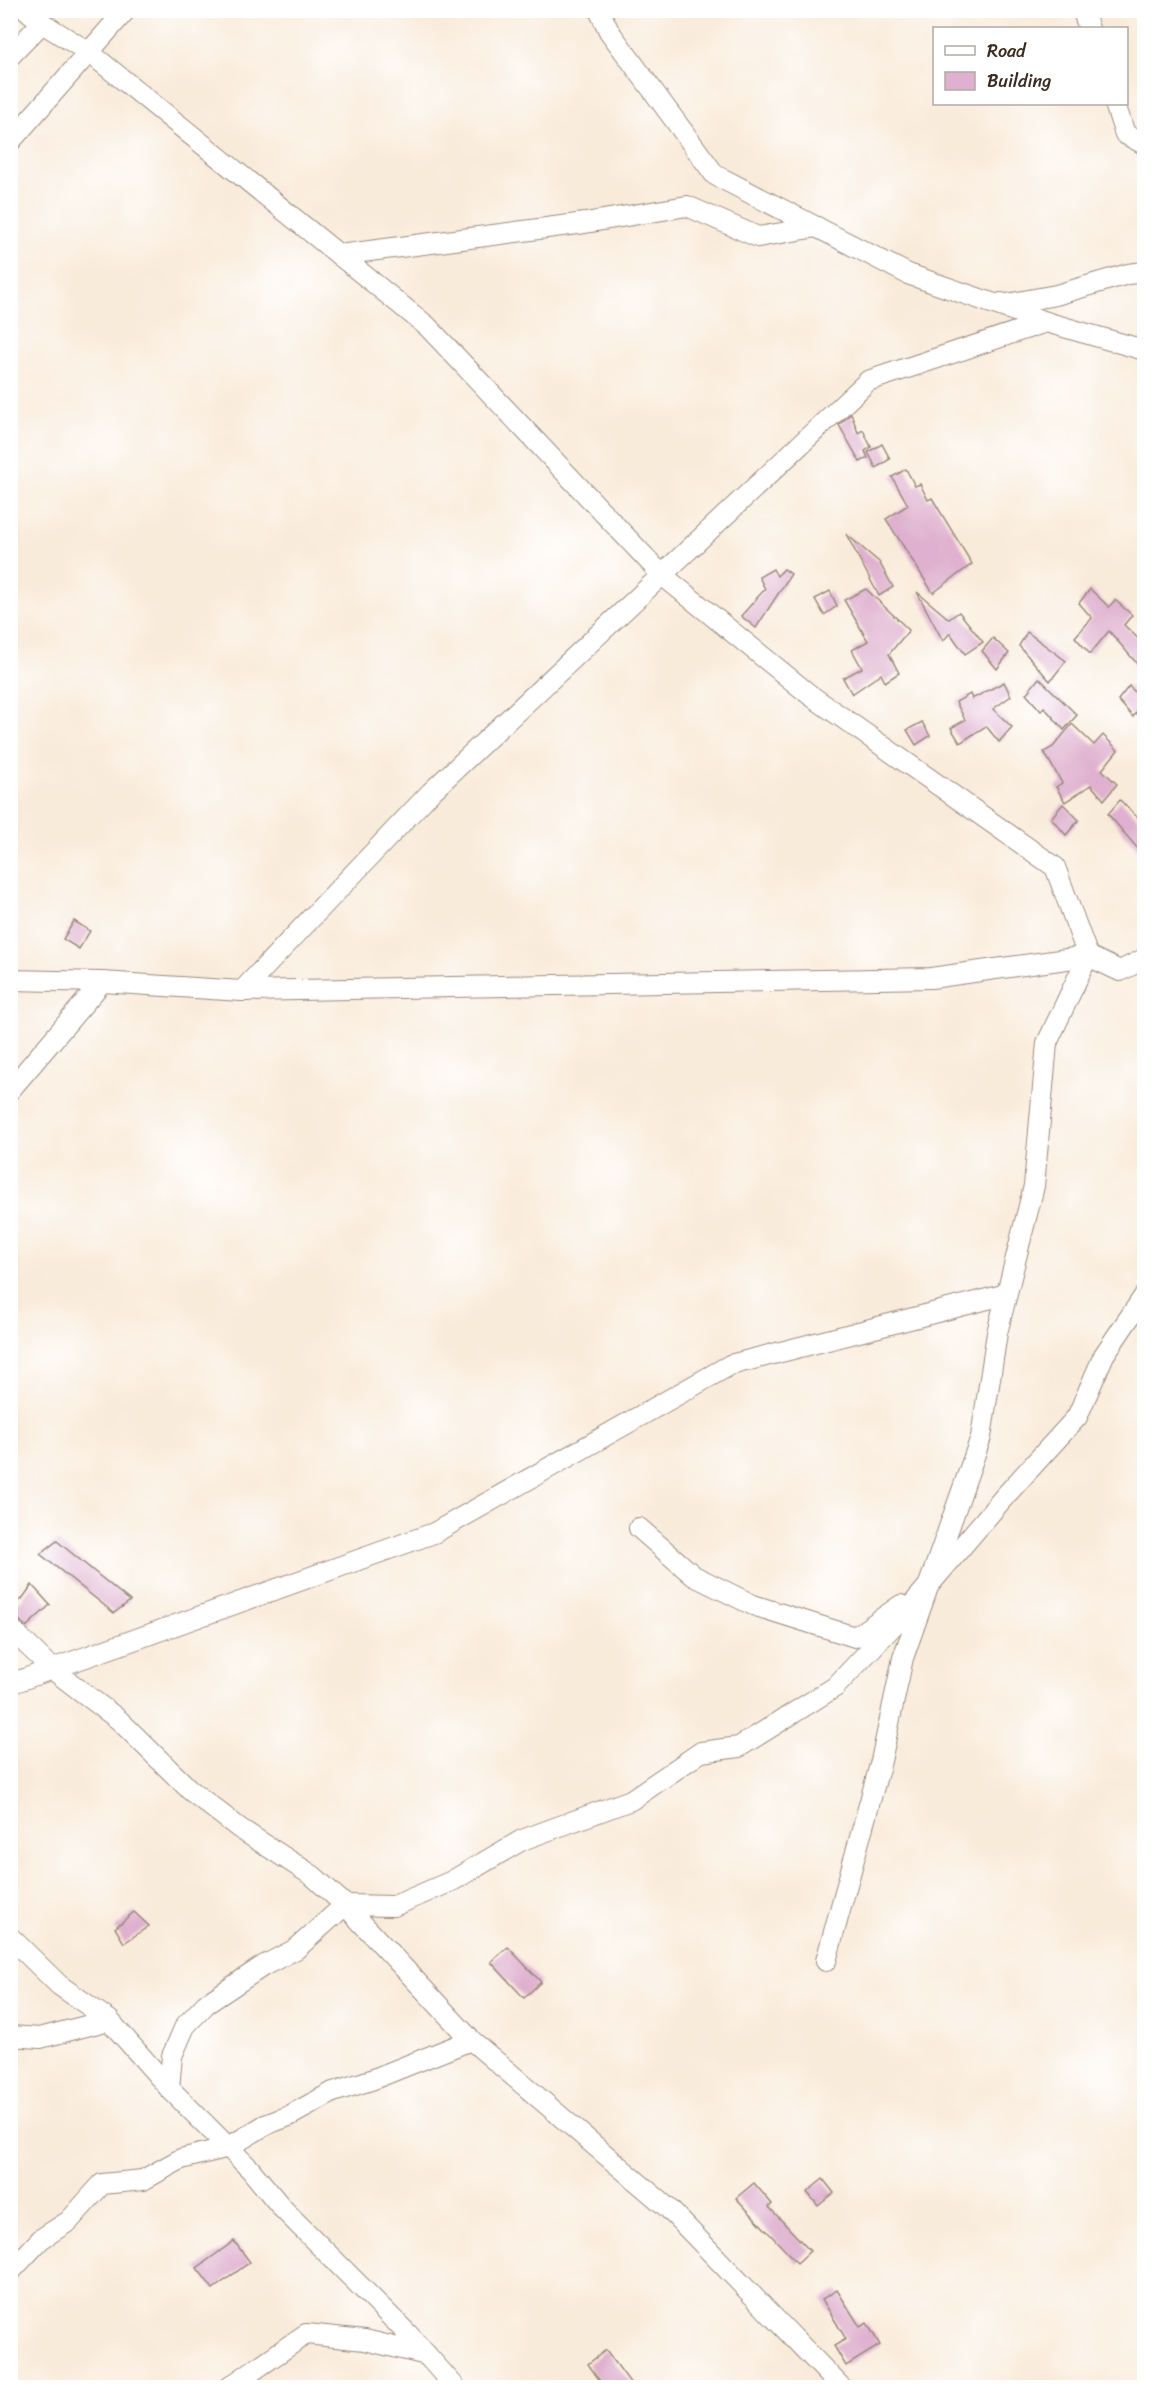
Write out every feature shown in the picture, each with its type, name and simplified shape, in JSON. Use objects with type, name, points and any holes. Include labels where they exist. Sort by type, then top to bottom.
[{"type":"street","points":[[10,142],[90,54],[126,10]]},
{"type":"street","points":[[599,10],[609,31],[715,175],[908,274],[1046,322],[1144,350]]},
{"type":"street","points":[[1082,10],[1089,27]]},
{"type":"street","points":[[10,56],[34,17],[90,54],[428,327],[662,575],[810,695],[1055,867],[1088,956],[1047,1043],[1034,1186],[998,1333],[981,1437],[903,1658],[881,1761],[826,1961]]},
{"type":"street","points":[[1115,105],[1125,134],[1144,144]]},
{"type":"street","points":[[339,255],[585,223],[687,206],[758,237],[817,227]]},
{"type":"street","points":[[984,299],[1008,304],[1056,295],[1128,274],[1144,272]]},
{"type":"street","points":[[242,991],[431,792],[868,381],[1046,322]]},
{"type":"street","points":[[10,980],[102,982],[242,991],[931,978],[1088,956],[1120,971],[1144,959]]},
{"type":"street","points":[[10,1090],[102,982]]},
{"type":"street","points":[[10,1684],[434,1533],[730,1365],[1007,1294]]},
{"type":"street","points":[[169,2088],[172,2056],[185,2026],[206,2004],[263,1966],[296,1949],[345,1905],[394,1906],[452,1881],[522,1840],[631,1800],[701,1752],[739,1747],[835,1687],[928,1587],[1005,1496],[1077,1417],[1104,1355],[1144,1296]]},
{"type":"street","points":[[639,1528],[694,1576],[753,1605],[855,1637],[928,1587]]},
{"type":"street","points":[[10,1628],[52,1669],[119,1720],[190,1790],[239,1828],[313,1876],[345,1905],[471,2040],[669,2209],[842,2388]]},
{"type":"street","points":[[10,1937],[59,1985],[110,2020],[169,2088],[229,2147],[283,2209],[428,2355],[456,2388]]},
{"type":"street","points":[[10,2036],[40,2038],[110,2020]]},
{"type":"street","points":[[10,2272],[41,2239],[69,2221],[102,2184],[143,2180],[181,2159],[229,2147],[265,2125],[289,2116],[333,2092],[371,2080],[471,2040]]},
{"type":"street","points":[[228,2388],[306,2334],[365,2340],[428,2355]]},
{"type":"building","points":[[851,413],[858,433],[863,430],[871,447],[865,451],[868,458],[860,462],[839,425]]},
{"type":"building","points":[[882,444],[890,459],[876,468],[868,452]]},
{"type":"building","points":[[906,469],[915,486],[920,484],[928,500],[932,498],[972,564],[933,593],[886,519],[908,505],[892,477]]},
{"type":"building","points":[[846,534],[879,562],[893,587],[879,596]]},
{"type":"building","points":[[773,569],[777,576],[784,569],[791,574],[756,628],[741,616],[765,589],[759,577]]},
{"type":"building","points":[[866,589],[909,630],[889,654],[899,673],[885,682],[881,674],[852,694],[843,678],[862,668],[852,650],[868,641],[844,600]]},
{"type":"building","points":[[1090,589],[1109,607],[1115,600],[1132,615],[1124,625],[1144,644],[1144,672],[1109,631],[1090,654],[1075,637],[1092,618],[1079,603]]},
{"type":"building","points":[[830,591],[837,606],[824,615],[815,599]]},
{"type":"building","points":[[917,592],[949,619],[959,612],[983,642],[965,654],[950,633],[943,641]]},
{"type":"building","points":[[1027,632],[1066,661],[1050,681],[1019,646]]},
{"type":"building","points":[[993,638],[1009,653],[997,669],[982,651]]},
{"type":"building","points":[[1039,678],[1077,715],[1064,730],[1044,707],[1041,711],[1026,694]]},
{"type":"building","points":[[1004,682],[1011,696],[993,709],[1012,727],[999,742],[986,726],[960,743],[951,728],[965,720],[956,702],[970,694],[972,699]]},
{"type":"building","points":[[1129,686],[1144,701],[1133,717],[1118,700]]},
{"type":"building","points":[[922,722],[930,736],[916,745],[907,730]]},
{"type":"building","points":[[1072,724],[1094,745],[1103,735],[1118,750],[1102,770],[1117,784],[1104,800],[1091,785],[1065,802],[1056,787],[1062,783],[1044,752],[1053,747]]},
{"type":"building","points":[[1120,800],[1144,824],[1144,856],[1108,814]]},
{"type":"building","points":[[1063,804],[1079,820],[1066,835],[1051,818]]},
{"type":"building","points":[[74,921],[90,931],[79,949],[63,939]]},
{"type":"building","points":[[57,1541],[130,1601],[114,1613],[40,1554]]},
{"type":"building","points":[[32,1585],[50,1605],[26,1627],[18,1619],[10,1616],[10,1609],[22,1599]]},
{"type":"building","points":[[134,1912],[149,1926],[124,1943],[115,1928]]},
{"type":"building","points":[[508,1947],[541,1982],[524,1998],[491,1962]]},
{"type":"building","points":[[823,2179],[834,2193],[818,2206],[807,2192]]},
{"type":"building","points":[[754,2183],[772,2204],[769,2207],[810,2251],[797,2263],[736,2198]]},
{"type":"building","points":[[234,2241],[250,2262],[213,2289],[197,2268]]},
{"type":"building","points":[[837,2290],[860,2327],[867,2323],[880,2345],[846,2366],[834,2346],[846,2339],[822,2299]]},
{"type":"building","points":[[606,2350],[634,2388],[605,2388],[588,2364]]}]
